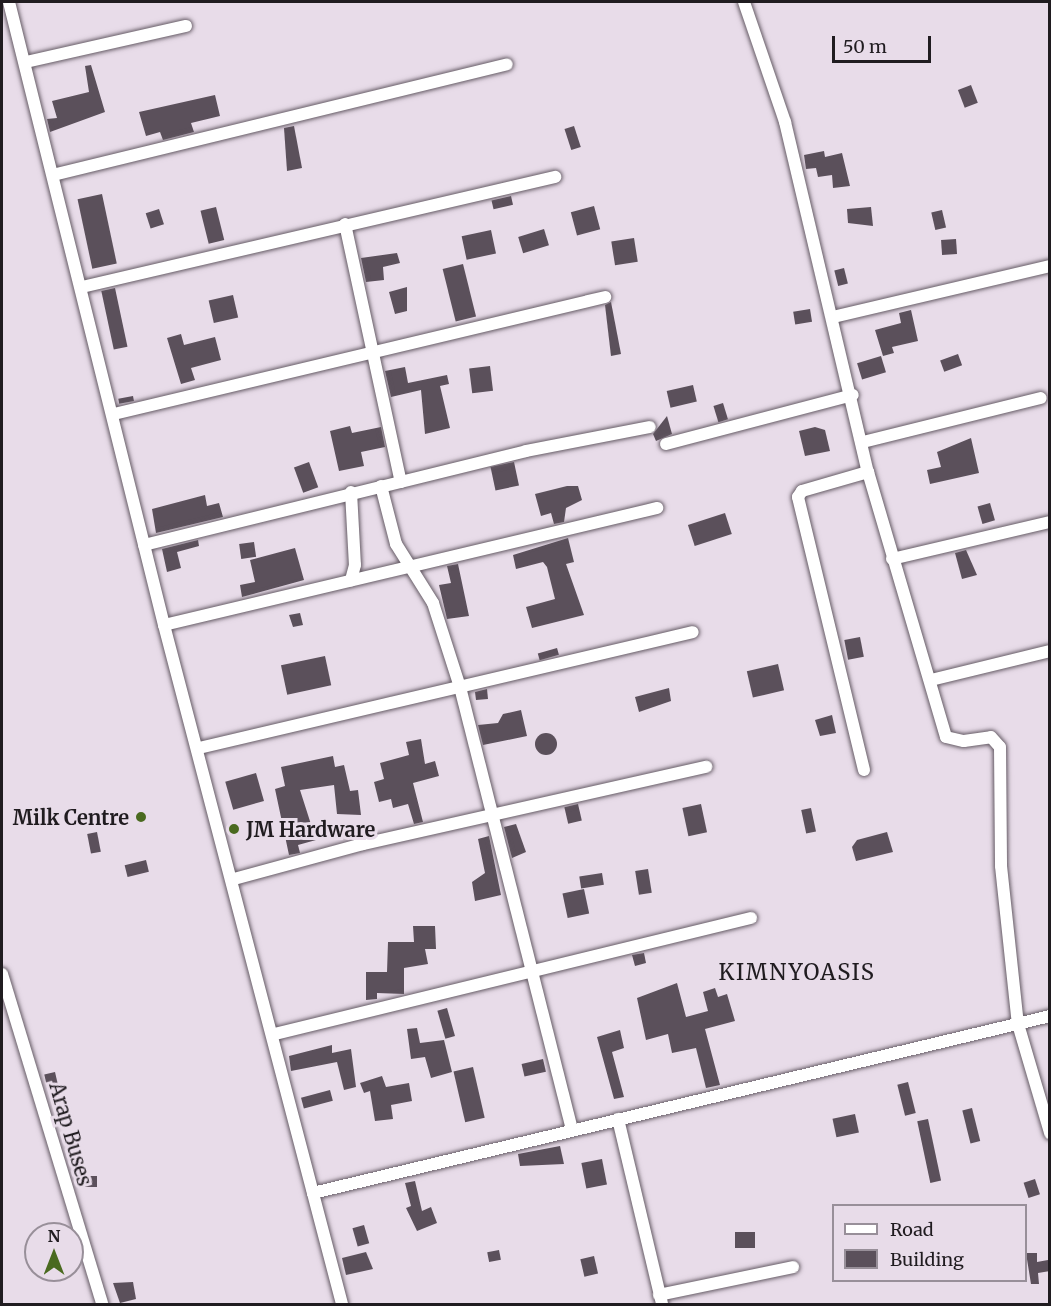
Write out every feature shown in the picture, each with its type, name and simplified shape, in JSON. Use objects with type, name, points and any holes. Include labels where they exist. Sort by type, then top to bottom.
[{"type":"street","points":[[9,2],[114,414],[164,625],[275,1034],[342,1305]]},
{"type":"street","points":[[744,2],[785,122],[853,395],[868,471],[946,737],[964,741],[991,737],[1000,747],[1001,866],[1018,1024],[1050,1133]]},
{"type":"street","points":[[26,62],[186,26]]},
{"type":"street","points":[[53,175],[507,64]]},
{"type":"street","points":[[82,287],[555,177]]},
{"type":"street","points":[[345,224],[401,482]]},
{"type":"street","points":[[833,317],[1050,266]]},
{"type":"street","points":[[114,414],[605,297]]},
{"type":"street","points":[[666,444],[853,395]]},
{"type":"street","points":[[863,442],[1041,398]]},
{"type":"street","points":[[144,545],[351,492],[650,427]]},
{"type":"street","points":[[864,770],[798,497],[802,491],[868,471]]},
{"type":"street","points":[[381,486],[396,544],[413,566],[433,603],[460,687],[528,971],[571,1127]]},
{"type":"street","points":[[351,492],[355,565],[351,580]]},
{"type":"street","points":[[164,625],[657,508]]},
{"type":"street","points":[[892,559],[1050,522]]},
{"type":"street","points":[[199,748],[693,632]]},
{"type":"street","points":[[931,680],[1050,651]]},
{"type":"street","points":[[234,879],[363,844],[490,818],[706,767]]},
{"type":"street","points":[[275,1034],[752,918]]},
{"type":"street","name":"Arap Buses","points":[[2,974],[102,1305]]},
{"type":"street","points":[[313,1193],[571,1127],[618,1119],[1050,1016]]},
{"type":"street","points":[[618,1119],[660,1300],[794,1267]]},
{"type":"building","points":[[91,65],[105,112],[50,132],[47,119],[57,118],[52,101],[89,92],[85,66]]},
{"type":"building","points":[[971,85],[978,103],[965,108],[958,90]]},
{"type":"building","points":[[215,95],[220,116],[191,123],[194,132],[163,140],[160,132],[146,136],[139,112]]},
{"type":"building","points":[[294,126],[302,168],[287,171],[284,128]]},
{"type":"building","points":[[574,126],[581,147],[571,150],[564,129]]},
{"type":"building","points":[[824,151],[825,157],[842,153],[850,186],[833,188],[832,175],[818,177],[816,168],[806,169],[804,155]]},
{"type":"building","points":[[102,194],[117,263],[92,269],[78,199]]},
{"type":"building","points":[[511,196],[513,205],[494,209],[492,200]]},
{"type":"building","points":[[594,206],[600,229],[577,235],[571,212]]},
{"type":"building","points":[[216,207],[224,240],[209,244],[200,211]]},
{"type":"building","points":[[871,207],[873,226],[848,223],[847,209]]},
{"type":"building","points":[[159,209],[164,224],[151,229],[146,213]]},
{"type":"building","points":[[942,210],[946,228],[935,230],[931,212]]},
{"type":"building","points":[[544,229],[549,245],[523,253],[518,237]]},
{"type":"building","points":[[491,230],[496,253],[467,260],[462,236]]},
{"type":"building","points":[[634,238],[638,262],[615,265],[611,242]]},
{"type":"building","points":[[956,239],[957,254],[942,255],[941,240]]},
{"type":"building","points":[[397,253],[400,263],[383,267],[384,280],[366,282],[361,258]]},
{"type":"building","points":[[463,264],[476,316],[456,321],[443,269]]},
{"type":"building","points":[[844,268],[848,284],[838,286],[834,270]]},
{"type":"building","points":[[407,287],[407,311],[395,314],[389,292]]},
{"type":"building","points":[[115,288],[127,347],[114,350],[101,291]]},
{"type":"building","points":[[233,295],[238,317],[214,323],[209,301]]},
{"type":"building","points":[[611,302],[621,354],[611,356],[605,305]]},
{"type":"building","points":[[810,309],[812,322],[795,324],[793,312]]},
{"type":"building","points":[[911,310],[918,341],[892,347],[894,353],[883,356],[875,330],[901,323],[899,313]]},
{"type":"building","points":[[181,334],[184,345],[215,337],[221,360],[191,368],[195,380],[181,384],[167,338]]},
{"type":"building","points":[[958,354],[962,365],[944,372],[940,360]]},
{"type":"building","points":[[881,356],[886,372],[862,380],[857,363]]},
{"type":"building","points":[[490,366],[493,391],[472,393],[469,369]]},
{"type":"building","points":[[405,367],[408,383],[447,375],[449,384],[440,386],[450,428],[425,434],[421,390],[391,397],[385,371]]},
{"type":"building","points":[[693,385],[697,402],[671,408],[667,391]]},
{"type":"building","points":[[133,396],[134,401],[119,404],[118,399]]},
{"type":"building","points":[[723,403],[728,419],[718,422],[713,406]]},
{"type":"building","points":[[667,416],[672,434],[656,441],[653,434]]},
{"type":"building","points":[[350,426],[352,433],[381,427],[385,447],[361,452],[364,466],[339,471],[330,431]]},
{"type":"building","points":[[815,427],[825,430],[830,451],[805,456],[799,431]]},
{"type":"building","points":[[971,438],[979,473],[930,484],[927,470],[941,467],[937,452]]},
{"type":"building","points":[[309,462],[318,487],[303,493],[294,467]]},
{"type":"building","points":[[514,462],[519,485],[496,490],[491,467]]},
{"type":"building","points":[[567,486],[578,486],[582,500],[566,508],[564,522],[554,524],[551,513],[541,516],[535,494]]},
{"type":"building","points":[[205,495],[207,506],[219,503],[223,517],[156,533],[152,509]]},
{"type":"building","points":[[990,503],[995,520],[982,524],[978,507]]},
{"type":"building","points":[[725,513],[732,534],[695,546],[688,525]]},
{"type":"building","points":[[568,538],[574,562],[566,564],[584,615],[532,628],[526,607],[555,599],[547,567],[543,562],[516,569],[513,555]]},
{"type":"building","points":[[198,540],[199,546],[177,552],[181,568],[167,572],[162,549]]},
{"type":"building","points":[[254,542],[256,557],[241,559],[239,544]]},
{"type":"building","points":[[295,548],[304,580],[242,597],[240,585],[255,582],[250,560]]},
{"type":"building","points":[[966,550],[977,575],[962,579],[955,553]]},
{"type":"building","points":[[458,564],[469,616],[447,619],[439,585],[451,583],[447,566]]},
{"type":"building","points":[[300,613],[303,625],[293,627],[289,615]]},
{"type":"building","points":[[860,637],[864,657],[848,660],[844,640]]},
{"type":"building","points":[[557,648],[559,655],[540,660],[538,654]]},
{"type":"building","points":[[325,656],[331,685],[287,695],[281,665]]},
{"type":"building","points":[[778,664],[784,690],[753,698],[747,671]]},
{"type":"building","points":[[669,688],[671,701],[639,712],[635,697]]},
{"type":"building","points":[[487,689],[488,699],[476,700],[475,692]]},
{"type":"building","points":[[521,710],[527,736],[483,745],[478,725],[498,723],[503,714]]},
{"type":"building","points":[[832,715],[836,733],[820,736],[815,720]]},
{"type":"building","points":[[542,733],[550,733],[557,740],[557,748],[550,755],[542,755],[535,748],[535,740]]},
{"type":"building","points":[[421,739],[425,764],[435,761],[439,776],[413,783],[423,822],[414,824],[408,804],[393,808],[391,799],[379,802],[374,782],[384,779],[380,763],[409,755],[406,742]]},
{"type":"building","points":[[333,756],[335,767],[344,765],[350,791],[358,790],[361,815],[337,814],[334,785],[300,790],[316,840],[298,845],[300,853],[289,855],[275,789],[285,786],[281,767]]},
{"type":"building","points":[[256,773],[264,801],[233,810],[225,782]]},
{"type":"building","points":[[578,804],[582,821],[568,824],[564,807]]},
{"type":"building","points":[[701,804],[707,832],[688,836],[682,808]]},
{"type":"building","points":[[811,808],[816,831],[806,834],[801,810]]},
{"type":"building","points":[[516,824],[526,852],[512,858],[504,827]]},
{"type":"building","points":[[97,832],[101,852],[91,854],[87,834]]},
{"type":"building","points":[[887,832],[893,852],[856,861],[852,847],[857,840]]},
{"type":"building","points":[[489,836],[501,895],[475,901],[472,882],[485,873],[478,839]]},
{"type":"building","points":[[146,860],[149,872],[128,877],[125,865]]},
{"type":"building","points":[[648,869],[652,893],[639,895],[635,871]]},
{"type":"building","points":[[602,873],[604,885],[581,888],[579,877]]},
{"type":"building","points":[[584,889],[589,913],[568,918],[562,894]]},
{"type":"building","points":[[413,926],[435,926],[436,949],[425,949],[428,964],[404,968],[404,994],[377,993],[377,999],[366,1000],[366,972],[387,972],[388,942],[414,942]]},
{"type":"building","points":[[644,953],[646,963],[635,966],[632,955]]},
{"type":"building","points":[[677,983],[686,1017],[708,1011],[703,992],[715,988],[718,997],[727,994],[735,1021],[705,1029],[720,1085],[706,1088],[696,1048],[672,1053],[668,1034],[646,1040],[637,998]]},
{"type":"building","points":[[447,1008],[455,1036],[445,1039],[437,1011]]},
{"type":"building","points":[[417,1028],[420,1043],[444,1040],[452,1072],[431,1078],[425,1057],[411,1059],[407,1029]]},
{"type":"building","points":[[620,1030],[624,1048],[612,1052],[624,1097],[614,1099],[597,1037]]},
{"type":"building","points":[[332,1045],[332,1053],[351,1049],[356,1087],[344,1090],[337,1062],[291,1071],[289,1056]]},
{"type":"building","points":[[543,1059],[546,1072],[524,1077],[522,1064]]},
{"type":"building","points":[[473,1067],[485,1118],[465,1122],[454,1071]]},
{"type":"building","points":[[55,1072],[58,1085],[47,1087],[44,1074]]},
{"type":"building","points":[[382,1076],[386,1087],[409,1083],[412,1101],[391,1105],[393,1119],[375,1121],[370,1091],[364,1093],[360,1083]]},
{"type":"building","points":[[908,1082],[916,1113],[905,1116],[897,1085]]},
{"type":"building","points":[[330,1090],[333,1101],[304,1108],[301,1098]]},
{"type":"building","points":[[972,1108],[980,1141],[971,1143],[962,1110]]},
{"type":"building","points":[[855,1114],[859,1133],[836,1137],[833,1119]]},
{"type":"building","points":[[928,1119],[941,1181],[930,1183],[917,1121]]},
{"type":"building","points":[[560,1146],[564,1164],[520,1166],[518,1154]]},
{"type":"building","points":[[602,1159],[607,1185],[586,1189],[581,1163]]},
{"type":"building","points":[[82,1176],[97,1176],[97,1187],[82,1187]]},
{"type":"building","points":[[1035,1179],[1040,1194],[1029,1198],[1024,1183]]},
{"type":"building","points":[[415,1181],[422,1211],[431,1207],[437,1223],[417,1231],[406,1208],[411,1206],[405,1183]]},
{"type":"building","points":[[364,1225],[369,1243],[358,1247],[352,1228]]},
{"type":"building","points":[[735,1232],[755,1232],[755,1248],[735,1248]]},
{"type":"building","points":[[499,1250],[501,1260],[489,1262],[487,1252]]},
{"type":"building","points":[[366,1252],[373,1269],[346,1275],[342,1258]]},
{"type":"building","points":[[1027,1253],[1037,1253],[1037,1262],[1048,1260],[1050,1271],[1038,1273],[1039,1284],[1031,1284]]},
{"type":"building","points":[[594,1256],[598,1274],[584,1277],[580,1259]]},
{"type":"building","points":[[133,1282],[136,1299],[120,1303],[113,1283]]},
{"type":"place","name":"Milk Centre","points":[[141,817]]},
{"type":"place","name":"JM Hardware","points":[[234,829]]},
{"type":"district","name":"KIMNYOASIS","points":[[797,973]]}]
